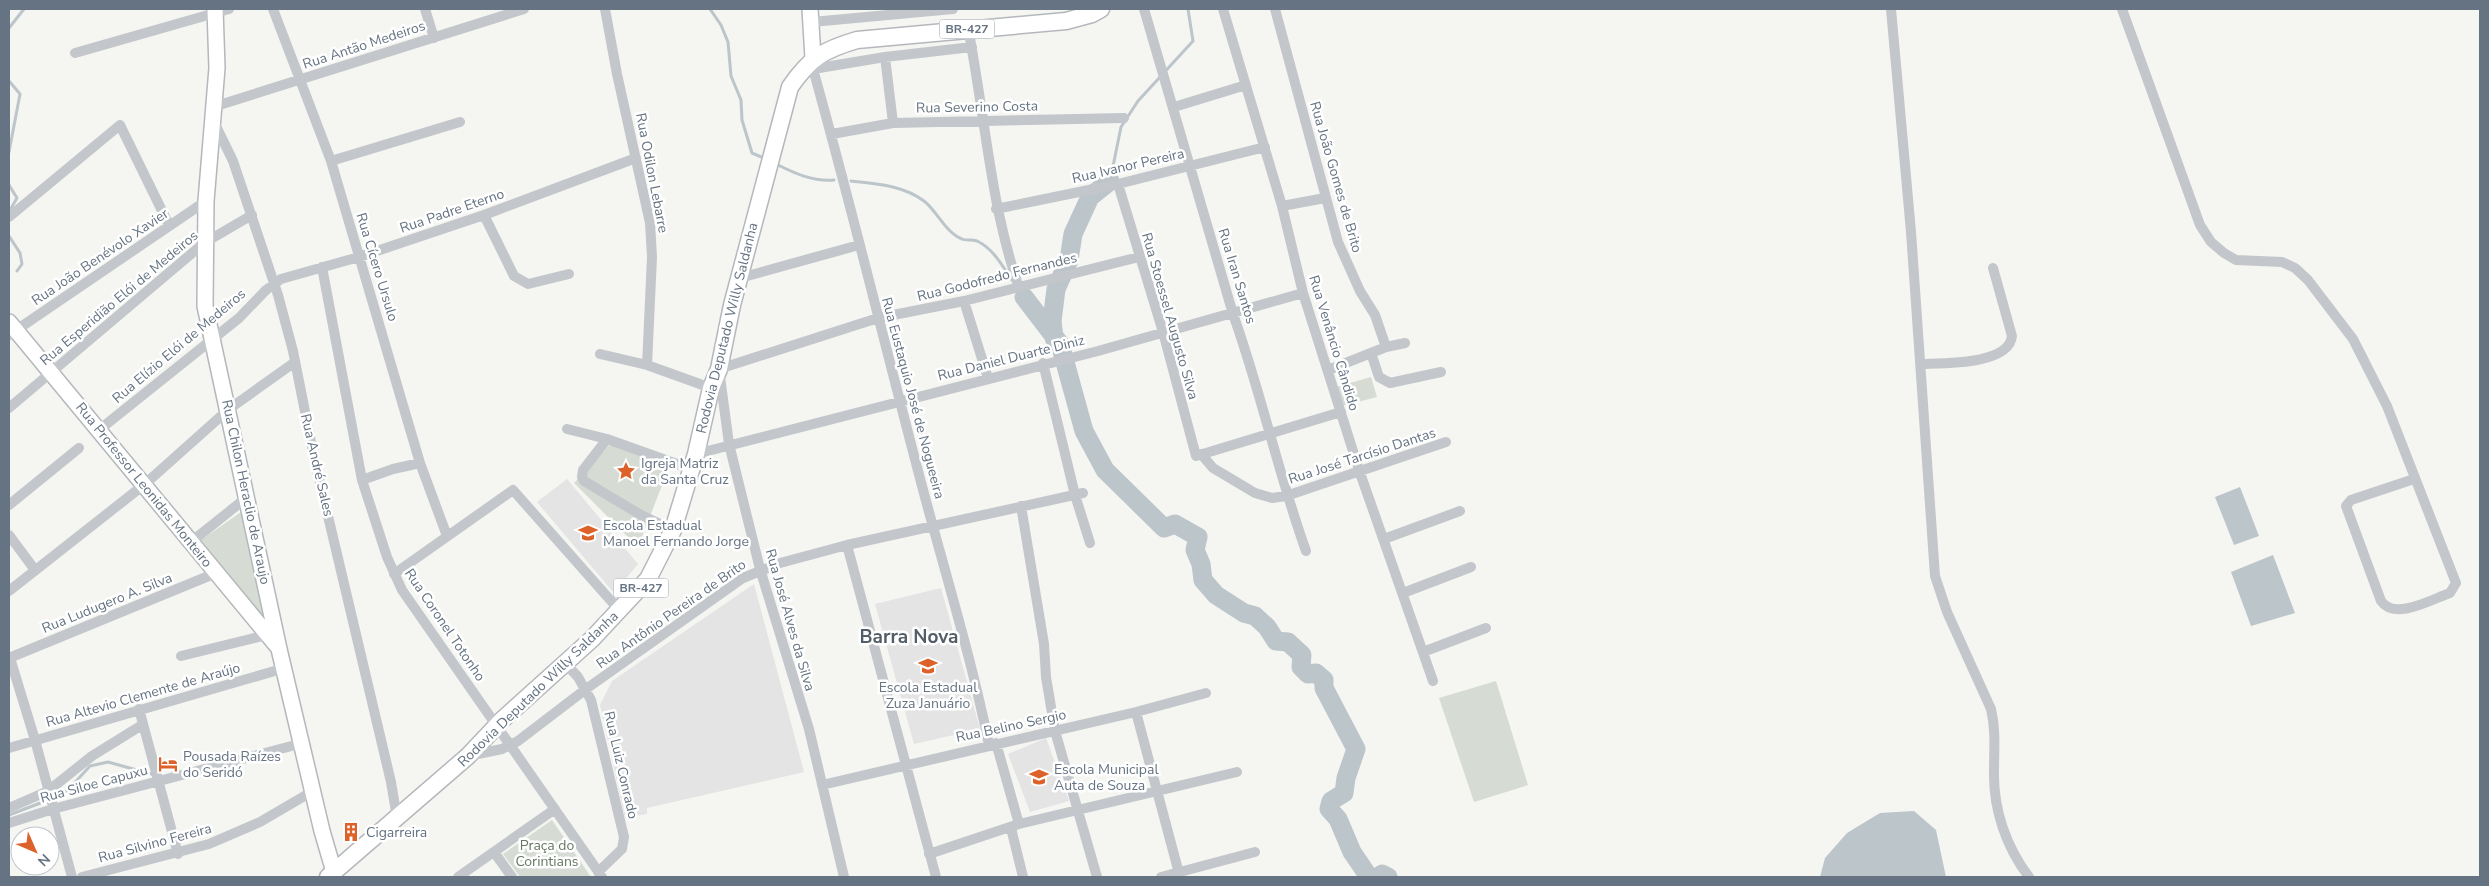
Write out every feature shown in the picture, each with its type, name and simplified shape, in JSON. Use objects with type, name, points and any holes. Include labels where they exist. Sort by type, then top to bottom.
[{"type":"main road","name":"Rodovia Deputado Willy Saldanha","points":[[331,875],[468,756],[496,725],[620,611],[648,579],[673,530],[694,462],[711,388],[719,369],[732,305],[790,87],[813,63],[831,48],[857,40],[968,28],[1066,21],[1092,14],[1101,9]]},
{"type":"street","name":"Rua Cícero Ursulo","points":[[273,9],[331,161],[420,463],[447,536]]},
{"type":"street","points":[[424,9],[434,38]]},
{"type":"street","name":"Rua Antão Medeiros","points":[[212,113],[301,80],[524,9]]},
{"type":"street","name":"Rua Odilon Lebarre","points":[[605,9],[652,242],[647,366]]},
{"type":"street","points":[[953,9],[811,15],[813,63],[972,47]]},
{"type":"street","name":"Rua Iran Santos","points":[[1144,9],[1233,314],[1246,350],[1286,496],[1306,551]]},
{"type":"street","name":"Rua Venâncio Cândido","points":[[1223,9],[1282,206],[1303,293],[1359,470],[1433,681]]},
{"type":"street","name":"Rua João Gomes de Brito","points":[[1275,9],[1325,198],[1345,261],[1375,315],[1386,347]]},
{"type":"street","points":[[1891,9],[1921,364],[1935,576],[1947,612],[1991,709],[1995,725],[1995,791],[1999,811],[2010,850],[2029,877]]},
{"type":"street","points":[[2122,9],[2200,226],[2211,242],[2236,260],[2282,262],[2295,268],[2308,280],[2354,339],[2387,406],[2456,583],[2450,593],[2408,608],[2395,610],[2387,608],[2381,601],[2346,506],[2351,500],[2414,478]]},
{"type":"street","points":[[76,53],[220,10],[217,68],[212,113]]},
{"type":"street","points":[[968,28],[996,209],[1018,286]]},
{"type":"street","points":[[885,57],[893,123]]},
{"type":"street","name":"Rua Eustaquio José de Nogueeira","points":[[813,63],[933,526],[1015,826],[1023,877]]},
{"type":"street","points":[[1174,107],[1246,85]]},
{"type":"street","name":"Rua Chilon Heraclio de Araujo","points":[[212,113],[204,243],[205,306],[211,339],[229,409],[246,498],[279,649],[303,743],[331,875]]},
{"type":"street","name":"Rua André Sales","points":[[212,113],[233,161],[252,215],[274,282],[295,362],[314,457],[362,654],[397,818]]},
{"type":"street","name":"Rua Severino Costa","points":[[832,134],[893,123],[1124,118]]},
{"type":"street","points":[[331,161],[460,122]]},
{"type":"street","points":[[9,218],[120,126],[169,225]]},
{"type":"street","name":"Rua Ivanor Pereira","points":[[996,209],[1118,184],[1265,147]]},
{"type":"street","name":"Rua Padre Eterno","points":[[274,282],[360,257],[636,158]]},
{"type":"street","name":"Rua Stoessel Augusto Silva","points":[[1118,184],[1198,455]]},
{"type":"street","points":[[1282,206],[1325,198]]},
{"type":"street","name":"Rua João Benévolo Xavier","points":[[11,329],[206,201]]},
{"type":"street","points":[[484,214],[514,276],[522,282],[528,284],[569,274]]},
{"type":"street","name":"Rua Esperidião Elói de Medeiros","points":[[9,408],[204,243],[252,215]]},
{"type":"street","points":[[740,278],[859,245]]},
{"type":"street","name":"Rua Godofredo Fernandes","points":[[719,369],[878,318],[964,301],[1139,257]]},
{"type":"street","name":"Rua Coronel Totonho","points":[[322,267],[362,480],[394,574],[402,590],[600,875]]},
{"type":"street","points":[[1921,364],[1959,362],[1991,357],[2004,352],[2010,344],[2012,336],[1993,268]]},
{"type":"street","name":"Rua Elízio Elói de Medeiros","points":[[99,430],[239,318],[274,282]]},
{"type":"street","name":"Rua Daniel Duarte Diniz","points":[[694,462],[729,444],[1043,363],[1098,351],[1303,293]]},
{"type":"street","points":[[964,301],[988,378]]},
{"type":"street","name":"Rua Professor Leonidas Monteiro","points":[[11,329],[52,372],[279,649]]},
{"type":"street","points":[[1328,370],[1386,347],[1405,343]]},
{"type":"street","points":[[1371,353],[1376,371],[1387,382],[1397,383],[1442,372]]},
{"type":"street","points":[[600,354],[647,366],[711,388]]},
{"type":"street","points":[[9,592],[145,484],[229,409],[295,362]]},
{"type":"street","points":[[1043,363],[1079,494],[1090,543]]},
{"type":"street","name":"Rua José Alves da Silva","points":[[719,369],[729,444],[760,569],[808,729],[844,877]]},
{"type":"street","points":[[1198,455],[1269,436],[1341,412]]},
{"type":"street","points":[[567,429],[694,462]]},
{"type":"street","points":[[606,439],[583,470],[582,477],[584,481],[642,515],[673,530]]},
{"type":"street","name":"Rua José Tarcísio Dantas","points":[[1286,496],[1446,442]]},
{"type":"street","points":[[9,506],[79,448]]},
{"type":"street","points":[[1198,455],[1213,468],[1255,493],[1272,498],[1286,496]]},
{"type":"street","points":[[362,480],[392,469],[420,463]]},
{"type":"street","points":[[394,574],[514,490],[620,611]]},
{"type":"street","name":"Rua Antônio Pereira de Brito","points":[[468,756],[510,745],[743,578],[760,569],[847,545],[1079,494]]},
{"type":"street","points":[[191,542],[246,498]]},
{"type":"street","points":[[1021,506],[1044,644],[1046,677],[1055,731],[1097,877]]},
{"type":"street","points":[[1384,539],[1460,510]]},
{"type":"street","points":[[9,535],[35,570]]},
{"type":"street","points":[[847,545],[936,877]]},
{"type":"street","points":[[1403,593],[1471,567]]},
{"type":"street","name":"Rua Ludugero A. Silva","points":[[10,658],[216,573]]},
{"type":"street","points":[[1423,652],[1486,628]]},
{"type":"street","points":[[181,656],[267,635]]},
{"type":"street","points":[[10,658],[35,740],[72,877]]},
{"type":"street","name":"Rua Luiz Conrado","points":[[565,663],[586,689],[595,711],[624,837],[622,850],[600,875]]},
{"type":"street","name":"Rua Altevio Clemente de Araújo","points":[[9,748],[284,668]]},
{"type":"street","name":"Rua Belino Sergio","points":[[822,785],[905,764],[1136,712],[1206,693]]},
{"type":"street","points":[[139,710],[178,854]]},
{"type":"street","points":[[1136,712],[1179,875]]},
{"type":"street","points":[[9,808],[48,791],[92,756],[142,725]]},
{"type":"street","name":"Rua Siloe Capuxu","points":[[9,823],[53,809],[303,743]]},
{"type":"street","points":[[929,854],[1015,826],[1238,772]]},
{"type":"street","name":"Rua Silvino Fereira","points":[[82,877],[178,854],[234,834],[313,791]]},
{"type":"street","points":[[458,877],[555,809]]},
{"type":"street","points":[[494,852],[512,877]]},
{"type":"street","points":[[1161,877],[1179,875],[1256,852]]},
{"type":"shaded area","name":"Escola Estadual Manoel Fernando Jorge","points":[[567,479],[638,564],[614,593],[537,502]]},
{"type":"shaded area","points":[[2240,487],[2259,536],[2234,545],[2215,497]]},
{"type":"shaded area","points":[[2273,555],[2295,613],[2251,626],[2231,572]]},
{"type":"shaded area","points":[[754,584],[804,772],[647,808],[647,814],[625,818],[600,705],[612,681]]},
{"type":"shaded area","name":"Escola Estadual Zuza Januário","points":[[941,588],[980,729],[914,744],[875,604]]},
{"type":"shaded area","name":"Escola Municipal Auta de Souza","points":[[1046,738],[1069,801],[1030,812],[1008,754]]},
{"type":"shaded area","points":[[1914,811],[1936,830],[1946,877],[1820,877],[1825,858],[1847,833],[1880,813]]},
{"type":"green space","points":[[1371,377],[1377,397],[1342,406],[1336,387]]},
{"type":"green space","points":[[613,441],[670,465],[638,547],[574,483]]},
{"type":"green space","points":[[244,510],[268,623],[201,540]]},
{"type":"green space","points":[[1496,681],[1528,785],[1474,802],[1439,698]]},
{"type":"green space","name":"Praça do Corintians","points":[[552,820],[591,877],[520,877],[503,854]]},
{"type":"waterway","points":[[9,28],[24,9]]},
{"type":"waterway","points":[[710,9],[721,25],[728,42],[731,76],[741,100],[742,120],[752,153],[766,159]]},
{"type":"waterway","points":[[1110,181],[1121,127],[1138,101],[1193,41],[1188,9]]},
{"type":"waterway","points":[[9,81],[20,94],[9,152]]},
{"type":"waterway","points":[[776,164],[811,178],[834,180]]},
{"type":"waterway","points":[[851,181],[898,188],[916,196],[929,205],[946,227],[956,236],[964,240],[977,241],[988,248],[1012,280]]},
{"type":"waterway","points":[[1054,338],[1052,321],[1056,289],[1069,260],[1073,234],[1090,197],[1110,181]]},
{"type":"waterway","points":[[9,185],[17,198],[9,212]]},
{"type":"waterway","points":[[9,236],[20,253],[22,264],[17,271]]},
{"type":"waterway","points":[[1019,290],[1024,297]]},
{"type":"waterway","points":[[1024,297],[1060,344],[1084,431],[1105,470],[1164,528],[1175,524],[1198,537],[1195,550],[1201,564],[1203,580],[1216,595],[1244,613],[1255,616],[1267,627],[1276,641],[1288,642],[1302,655],[1301,667],[1308,674],[1316,673],[1324,680],[1324,688],[1356,749],[1346,778],[1344,793],[1331,801],[1329,809],[1338,819],[1352,852],[1369,877]]},
{"type":"waterway","points":[[9,815],[56,797],[68,790],[90,766],[108,762],[155,775]]},
{"type":"waterway","points":[[1378,877],[1382,874],[1388,877]]},
{"type":"place","name":"Igreja Matriz da Santa Cruz","points":[[626,471]]},
{"type":"place","name":"Escola Estadual Manoel Fernando Jorge","points":[[588,533]]},
{"type":"place","name":"Escola Estadual Zuza Januário","points":[[928,666]]},
{"type":"place","name":"Pousada Raízes do Seridó","points":[[168,764]]},
{"type":"place","name":"Escola Municipal Auta de Souza","points":[[1039,777]]},
{"type":"place","name":"Cigarreira","points":[[351,832]]},
{"type":"district","name":"Barra Nova","points":[[909,637]]}]
